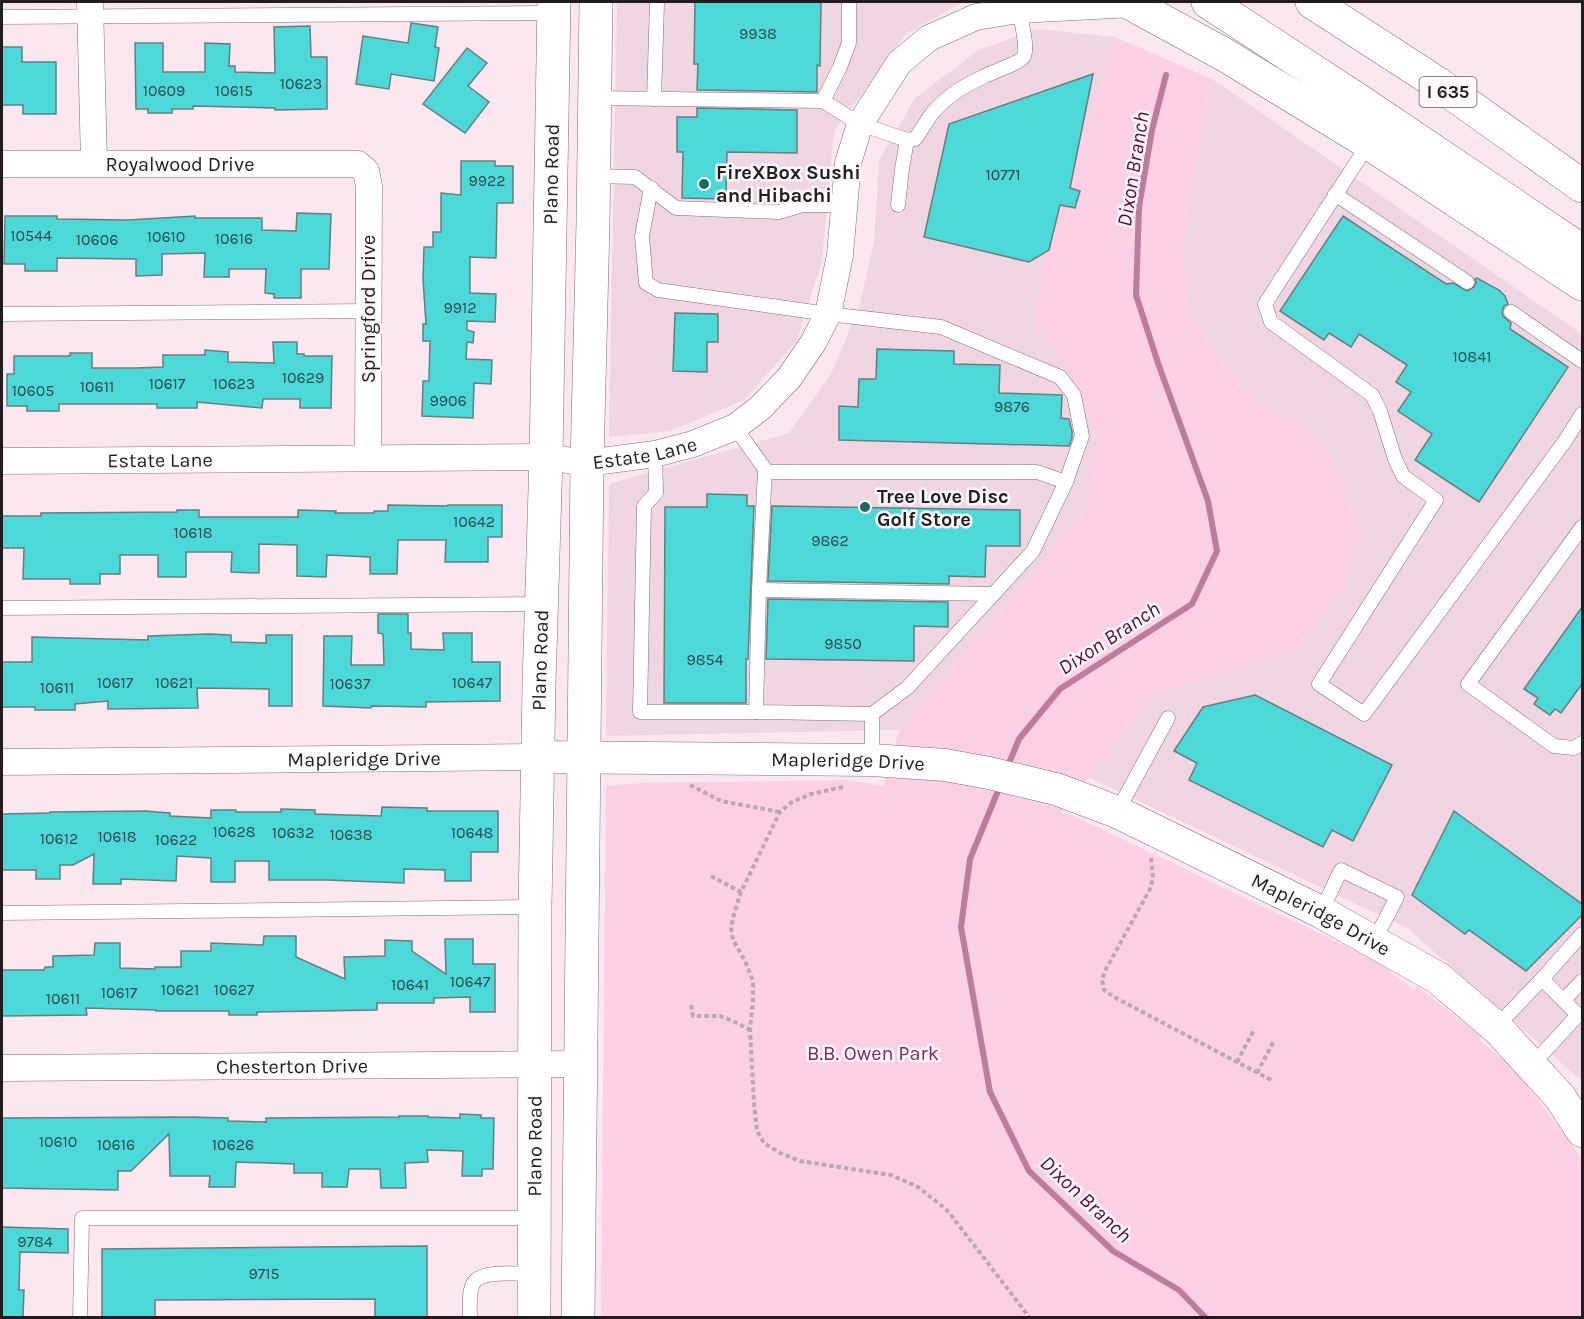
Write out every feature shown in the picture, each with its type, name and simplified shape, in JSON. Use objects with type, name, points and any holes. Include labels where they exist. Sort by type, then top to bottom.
[{"type":"main road","points":[[578,1317],[587,463],[596,2]]},
{"type":"main road","points":[[1208,2],[1582,251]]},
{"type":"main road","name":"I 635","points":[[1312,2],[1437,83],[1582,186]]},
{"type":"main road","points":[[1130,3],[1225,55],[1369,143],[1582,284]]},
{"type":"main road","name":"Plano Road","points":[[534,1317],[535,907],[554,8]]},
{"type":"main road","points":[[551,144],[562,150],[567,157],[569,202],[577,216],[593,223]]},
{"type":"street","name":"Estate Lane","points":[[2,461],[546,457],[587,463],[655,454],[693,444],[735,427],[760,408],[789,378],[813,344],[828,314],[840,255],[848,163],[860,124],[899,63],[929,38],[976,17],[1020,6],[1130,3]]},
{"type":"street","points":[[90,9],[94,163]]},
{"type":"street","name":"Royalwood Drive","points":[[2,164],[358,164]]},
{"type":"street","name":"Springford Drive","points":[[358,164],[366,171],[369,186],[368,458]]},
{"type":"street","name":"Mapleridge Drive","points":[[2,762],[538,757],[872,760],[945,765],[988,773],[1056,789],[1117,812],[1321,912],[1438,978],[1496,1027],[1560,1097],[1582,1131]]},
{"type":"street","name":"Chesterton Drive","points":[[2,1068],[581,1064]]},
{"type":"lane","points":[[654,99],[657,2]]},
{"type":"lane","points":[[823,101],[849,43],[849,2]]},
{"type":"lane","points":[[594,98],[823,101],[860,124],[907,140],[915,139],[932,114],[963,86],[1020,61],[1025,55],[1020,6]]},
{"type":"lane","points":[[2,17],[90,9],[554,8]]},
{"type":"lane","points":[[898,205],[907,140]]},
{"type":"lane","points":[[1369,143],[1266,303],[1270,322],[1372,395],[1380,411],[1395,459],[1404,476],[1436,500],[1318,684],[1364,714],[1565,441],[1582,414]]},
{"type":"lane","points":[[594,176],[635,177],[676,208],[779,212],[803,205],[844,205]]},
{"type":"lane","points":[[651,188],[642,236],[646,283],[658,290],[941,327],[1059,377],[1074,395],[1082,436],[1066,482],[1033,551],[908,687],[872,714],[640,712],[644,506],[656,493],[655,454]]},
{"type":"lane","points":[[1335,194],[1467,282]]},
{"type":"lane","points":[[2,314],[367,311]]},
{"type":"lane","points":[[1511,312],[1582,361]]},
{"type":"lane","points":[[735,427],[767,472],[1037,472],[1066,482]]},
{"type":"lane","points":[[756,712],[765,470]]},
{"type":"lane","points":[[1582,527],[1468,684],[1554,746],[1574,748],[1582,743]]},
{"type":"lane","points":[[759,590],[994,594]]},
{"type":"lane","points":[[2,608],[541,604]]},
{"type":"lane","points":[[872,714],[872,760]]},
{"type":"lane","points":[[1117,812],[1168,718]]},
{"type":"lane","points":[[1321,912],[1341,870],[1397,897],[1374,941]]},
{"type":"lane","points":[[2,913],[535,907]]},
{"type":"lane","points":[[1496,1027],[1582,934]]},
{"type":"lane","points":[[1531,1066],[1578,1015],[1542,979]]},
{"type":"lane","points":[[1564,1000],[1582,981]]},
{"type":"lane","points":[[80,1317],[82,1218],[534,1218]]},
{"type":"lane","points":[[470,1317],[474,1281],[484,1275],[535,1274]]},
{"type":"path","points":[[688,785],[722,801],[780,812]]},
{"type":"path","points":[[850,786],[811,794],[792,802],[780,812],[741,892],[731,928],[733,940],[753,981],[750,1030],[757,1131],[764,1143],[780,1154],[800,1161],[891,1175],[918,1187],[947,1210],[1030,1317]]},
{"type":"path","points":[[1151,855],[1153,878],[1150,889],[1105,971],[1102,980],[1104,990],[1273,1081]]},
{"type":"path","points":[[711,876],[741,892]]},
{"type":"path","points":[[691,1005],[693,1016],[720,1016],[750,1030]]},
{"type":"path","points":[[1237,1062],[1254,1030]]},
{"type":"path","points":[[1257,1073],[1274,1041]]},
{"type":"shaded area","points":[[617,2],[963,2],[905,35],[834,131],[822,261],[796,342],[744,400],[670,431],[609,437]]},
{"type":"shaded area","points":[[1037,29],[1115,37],[1043,260],[1035,321],[1062,357],[1097,440],[1087,506],[899,730],[606,736],[609,484],[789,433],[831,374],[860,305],[874,241],[879,161],[915,98],[979,50]]},
{"type":"shaded area","points":[[1212,79],[1582,334],[1582,1081],[1407,928],[1088,777],[1147,697],[1295,649],[1319,437],[1243,390],[1189,314],[1182,249]]},
{"type":"green space","name":"B.B. Owen Park","points":[[1115,37],[1212,79],[1182,249],[1189,314],[1243,390],[1319,437],[1361,530],[1343,590],[1295,649],[1147,697],[1060,813],[1072,815],[1377,961],[1414,990],[1417,986],[1481,1036],[1479,1040],[1514,1068],[1577,1152],[1582,1163],[1582,1317],[601,1318],[606,786],[642,783],[845,780],[883,786],[899,730],[1087,506],[1097,440],[1062,357],[1035,322],[1043,260]]},
{"type":"building","points":[[695,2],[821,2],[820,66],[817,65],[817,92],[697,90],[698,64],[694,64]]},
{"type":"building","points":[[411,23],[438,27],[435,47],[439,48],[434,81],[391,74],[389,89],[356,84],[363,36],[408,43]]},
{"type":"building","points":[[310,26],[311,57],[327,57],[327,109],[275,110],[275,108],[193,106],[193,109],[172,109],[172,113],[148,113],[148,109],[136,109],[135,43],[163,43],[163,72],[205,72],[205,43],[230,44],[229,66],[235,66],[235,72],[275,73],[274,27]]},
{"type":"building","points":[[2,47],[22,47],[22,62],[56,62],[56,114],[23,114],[23,105],[2,105]]},
{"type":"building","points":[[467,48],[487,63],[468,86],[489,102],[465,133],[423,104]]},
{"type":"building","points":[[1093,74],[1070,188],[1080,191],[1075,208],[1060,205],[1049,250],[1029,262],[924,237],[949,124]]},
{"type":"building","points":[[697,108],[797,110],[797,153],[727,152],[726,199],[682,198],[683,152],[677,152],[677,117],[697,117]]},
{"type":"building","points":[[461,161],[495,161],[495,166],[513,166],[513,203],[497,203],[496,258],[470,257],[470,293],[496,294],[495,322],[467,321],[467,330],[474,332],[473,343],[467,342],[466,359],[492,360],[491,384],[474,383],[473,418],[422,416],[423,381],[429,381],[430,341],[423,341],[423,324],[426,324],[423,279],[424,247],[433,247],[433,232],[441,232],[441,193],[461,195]]},
{"type":"building","points":[[297,213],[331,214],[329,269],[301,269],[301,298],[274,298],[274,294],[265,293],[266,269],[229,269],[229,277],[204,277],[205,253],[162,254],[162,275],[136,276],[136,259],[57,258],[57,271],[25,271],[25,264],[4,264],[5,216],[128,220],[195,216],[195,218],[262,218],[262,230],[296,231]]},
{"type":"building","points":[[1343,216],[1446,284],[1453,283],[1467,291],[1474,287],[1477,278],[1499,290],[1505,296],[1508,304],[1504,306],[1502,312],[1511,323],[1510,329],[1568,367],[1479,502],[1415,460],[1432,434],[1398,411],[1411,392],[1396,382],[1407,365],[1359,334],[1351,347],[1329,333],[1324,340],[1280,311]]},
{"type":"building","points":[[675,313],[718,314],[718,342],[707,342],[707,372],[673,371]]},
{"type":"building","points":[[273,342],[297,342],[297,354],[304,354],[304,356],[332,356],[331,408],[300,408],[300,399],[263,399],[262,408],[197,402],[197,408],[157,408],[157,404],[59,404],[59,411],[27,411],[27,406],[7,406],[7,374],[14,374],[14,356],[70,356],[70,353],[92,353],[92,368],[136,368],[163,367],[163,355],[205,355],[205,350],[228,352],[228,362],[274,363]]},
{"type":"building","points":[[877,349],[954,351],[954,364],[1000,365],[999,393],[1062,395],[1061,418],[1069,419],[1072,431],[1069,446],[839,440],[839,406],[858,407],[859,379],[876,379]]},
{"type":"building","points":[[707,494],[747,495],[747,506],[754,506],[746,703],[664,703],[665,507],[707,507]]},
{"type":"building","points":[[388,505],[502,505],[502,537],[488,537],[488,562],[445,562],[446,540],[398,540],[397,574],[370,574],[370,557],[327,555],[326,577],[297,576],[297,545],[259,544],[259,573],[231,572],[232,552],[186,552],[186,577],[158,577],[158,555],[120,555],[120,574],[100,574],[100,584],[70,584],[70,579],[23,579],[24,548],[2,548],[2,516],[41,516],[41,513],[199,510],[199,517],[298,517],[298,510],[374,513],[374,511],[388,511]]},
{"type":"building","points":[[772,506],[1020,510],[1020,546],[986,546],[985,577],[949,576],[949,584],[768,581]]},
{"type":"building","points":[[768,599],[948,602],[948,627],[914,626],[914,661],[766,659]]},
{"type":"building","points":[[1582,607],[1582,684],[1561,713],[1555,709],[1550,715],[1534,704],[1538,698],[1524,689]]},
{"type":"building","points":[[378,614],[408,614],[411,649],[444,650],[443,633],[472,633],[472,662],[500,662],[500,701],[426,702],[426,707],[323,706],[324,636],[352,636],[351,665],[384,665],[383,634],[378,633]]},
{"type":"building","points":[[231,635],[231,642],[266,643],[266,635],[292,635],[292,706],[269,706],[269,689],[197,688],[198,708],[108,709],[108,701],[75,704],[75,710],[2,707],[2,662],[32,662],[32,637],[148,640],[148,636]]},
{"type":"building","points":[[1255,695],[1392,765],[1353,841],[1332,830],[1323,847],[1189,780],[1197,763],[1174,751],[1203,707]]},
{"type":"building","points":[[382,807],[427,808],[427,811],[498,811],[498,852],[471,852],[471,881],[445,881],[445,870],[404,869],[404,883],[269,880],[269,861],[235,861],[235,882],[211,882],[211,858],[177,856],[176,881],[121,879],[121,884],[93,884],[94,854],[73,865],[60,865],[60,879],[36,879],[36,870],[2,870],[2,814],[145,811],[170,813],[170,816],[211,818],[211,810],[281,812],[281,809],[315,810],[315,814],[381,816]]},
{"type":"building","points":[[1454,811],[1582,904],[1582,915],[1526,971],[1469,930],[1465,934],[1412,895]]},
{"type":"building","points":[[264,936],[296,936],[296,957],[345,979],[344,957],[385,956],[385,940],[412,941],[412,951],[446,974],[445,939],[473,939],[473,964],[495,964],[495,1012],[470,1012],[470,997],[434,998],[434,1003],[377,1003],[377,1010],[257,1012],[257,1015],[229,1015],[229,1011],[86,1008],[87,1015],[2,1016],[2,970],[44,970],[45,967],[53,967],[53,956],[94,955],[95,943],[120,943],[120,968],[181,967],[181,951],[211,951],[211,943],[263,945]]},
{"type":"building","points":[[460,1114],[494,1118],[493,1169],[482,1169],[482,1176],[462,1176],[463,1151],[427,1150],[428,1162],[405,1163],[406,1188],[381,1188],[380,1169],[349,1169],[347,1187],[322,1187],[322,1173],[294,1173],[294,1164],[236,1162],[235,1187],[209,1187],[210,1176],[170,1176],[169,1134],[131,1171],[118,1171],[118,1190],[2,1188],[2,1118],[188,1117],[266,1122],[266,1118],[428,1116],[460,1118]]},
{"type":"building","points":[[2,1227],[68,1229],[68,1253],[20,1252],[19,1290],[24,1290],[23,1317],[2,1317]]},
{"type":"building","points":[[427,1246],[427,1317],[375,1317],[375,1299],[155,1300],[155,1317],[102,1317],[102,1249]]},
{"type":"waterway","name":"Dixon Branch","points":[[1007,768],[1019,739],[1060,689],[1192,604],[1217,551],[1208,501],[1136,295],[1139,207],[1152,130],[1166,75]]},
{"type":"waterway","name":"Dixon Branch","points":[[1000,786],[970,859],[961,927],[990,1092],[1029,1171],[1113,1251],[1179,1290],[1206,1318]]},
{"type":"place","name":"FireXBox Sushi and Hibachi","points":[[704,184]]},
{"type":"place","name":"Tree Love Disc Golf Store","points":[[865,507]]}]
